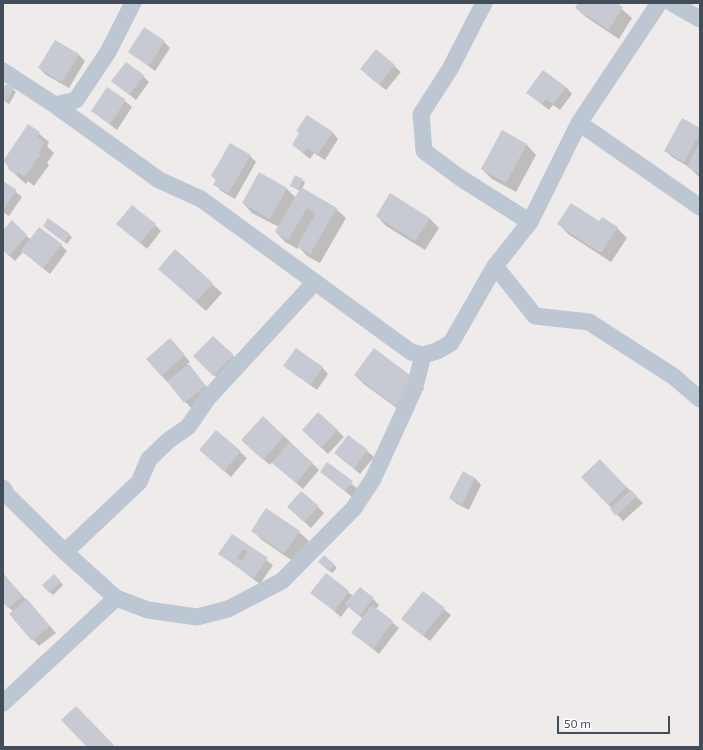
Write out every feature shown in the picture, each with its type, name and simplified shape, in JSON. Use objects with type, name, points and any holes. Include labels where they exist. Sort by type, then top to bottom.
[{"type":"street","points":[[55,105],[76,100],[108,52],[133,3]]},
{"type":"street","points":[[484,3],[450,69],[421,114],[424,151],[459,176],[530,222]]},
{"type":"street","points":[[3,71],[55,105],[159,180],[201,199],[411,352],[423,355],[437,351],[451,343],[495,266],[530,222],[579,123],[659,3]]},
{"type":"street","points":[[672,3],[700,19]]},
{"type":"street","points":[[579,123],[700,207]]},
{"type":"street","points":[[495,266],[534,316],[589,322],[673,376],[700,400]]},
{"type":"street","points":[[65,552],[139,482],[149,459],[169,440],[188,427],[208,398],[315,282]]},
{"type":"street","points":[[4,494],[116,598],[148,610],[196,617],[228,609],[282,581],[354,508],[373,478],[414,387],[423,355]]},
{"type":"street","points":[[3,703],[116,598]]},
{"type":"building","points":[[578,3],[617,3],[623,7],[609,30],[575,8]]},
{"type":"building","points":[[144,27],[165,41],[149,66],[128,52]]},
{"type":"building","points":[[55,40],[79,54],[62,82],[38,68]]},
{"type":"building","points":[[376,49],[395,65],[379,85],[360,69]]},
{"type":"building","points":[[126,62],[144,75],[129,95],[111,81]]},
{"type":"building","points":[[543,70],[566,87],[553,104],[546,99],[542,104],[526,93]]},
{"type":"building","points":[[6,84],[14,88],[6,102],[3,100],[3,89]]},
{"type":"building","points":[[107,87],[126,100],[110,124],[91,111]]},
{"type":"building","points":[[307,115],[333,132],[318,154],[307,148],[304,153],[292,145],[299,133],[296,131]]},
{"type":"building","points":[[682,118],[700,128],[700,133],[684,162],[664,151]]},
{"type":"building","points":[[28,124],[40,132],[37,137],[45,142],[38,153],[40,155],[24,177],[18,172],[16,175],[8,169],[10,167],[3,161]]},
{"type":"building","points":[[502,130],[527,144],[506,183],[481,169]]},
{"type":"building","points":[[700,141],[700,174],[687,167]]},
{"type":"building","points":[[230,143],[251,155],[228,193],[213,185],[216,179],[211,176]]},
{"type":"building","points":[[259,172],[287,188],[270,219],[242,203]]},
{"type":"building","points":[[295,175],[303,179],[298,189],[290,186]]},
{"type":"building","points":[[3,181],[17,190],[3,210]]},
{"type":"building","points":[[301,187],[337,208],[310,254],[297,246],[316,213],[307,208],[288,240],[275,232]]},
{"type":"building","points":[[390,193],[430,218],[415,241],[376,216]]},
{"type":"building","points":[[571,203],[599,221],[602,217],[618,227],[601,253],[557,224]]},
{"type":"building","points":[[132,205],[156,224],[140,243],[116,224]]},
{"type":"building","points":[[48,218],[70,234],[64,242],[43,226]]},
{"type":"building","points":[[12,220],[27,235],[9,256],[3,250],[3,230]]},
{"type":"building","points":[[39,227],[62,244],[43,268],[21,251]]},
{"type":"building","points":[[175,249],[213,283],[196,302],[158,269]]},
{"type":"building","points":[[213,336],[234,355],[213,376],[193,356]]},
{"type":"building","points":[[170,338],[185,355],[161,376],[146,359]]},
{"type":"building","points":[[296,348],[323,367],[310,385],[283,366]]},
{"type":"building","points":[[374,348],[415,379],[395,406],[354,375]]},
{"type":"building","points":[[189,364],[206,386],[184,403],[167,381]]},
{"type":"building","points":[[318,412],[338,430],[321,448],[302,430]]},
{"type":"building","points":[[263,416],[284,436],[263,460],[241,440]]},
{"type":"building","points":[[216,430],[241,451],[224,471],[199,450]]},
{"type":"building","points":[[348,435],[368,450],[354,469],[334,453]]},
{"type":"building","points":[[289,442],[313,463],[296,483],[272,463]]},
{"type":"building","points":[[600,459],[626,487],[608,505],[581,477]]},
{"type":"building","points":[[327,462],[353,481],[345,491],[320,472]]},
{"type":"building","points":[[463,471],[475,478],[462,505],[449,498]]},
{"type":"building","points":[[631,490],[637,496],[616,516],[610,509]]},
{"type":"building","points":[[301,491],[319,506],[304,522],[287,507]]},
{"type":"building","points":[[266,508],[300,531],[284,553],[251,531]]},
{"type":"building","points":[[232,534],[268,558],[254,578],[218,554]],"holes":[[[243,549],[248,552],[242,561],[237,558]]]},
{"type":"building","points":[[324,555],[335,565],[329,571],[318,562]]},
{"type":"building","points":[[326,573],[349,591],[334,611],[310,593]]},
{"type":"building","points":[[4,574],[22,597],[8,608],[3,602]]},
{"type":"building","points":[[54,574],[61,582],[49,593],[42,585]]},
{"type":"building","points":[[360,587],[374,598],[359,616],[345,604]]},
{"type":"building","points":[[423,591],[445,608],[423,636],[401,619]]},
{"type":"building","points":[[27,599],[50,626],[32,641],[9,614]]},
{"type":"building","points":[[372,605],[393,621],[373,649],[351,633]]},
{"type":"building","points":[[76,706],[114,745],[112,747],[87,747],[61,720]]}]
